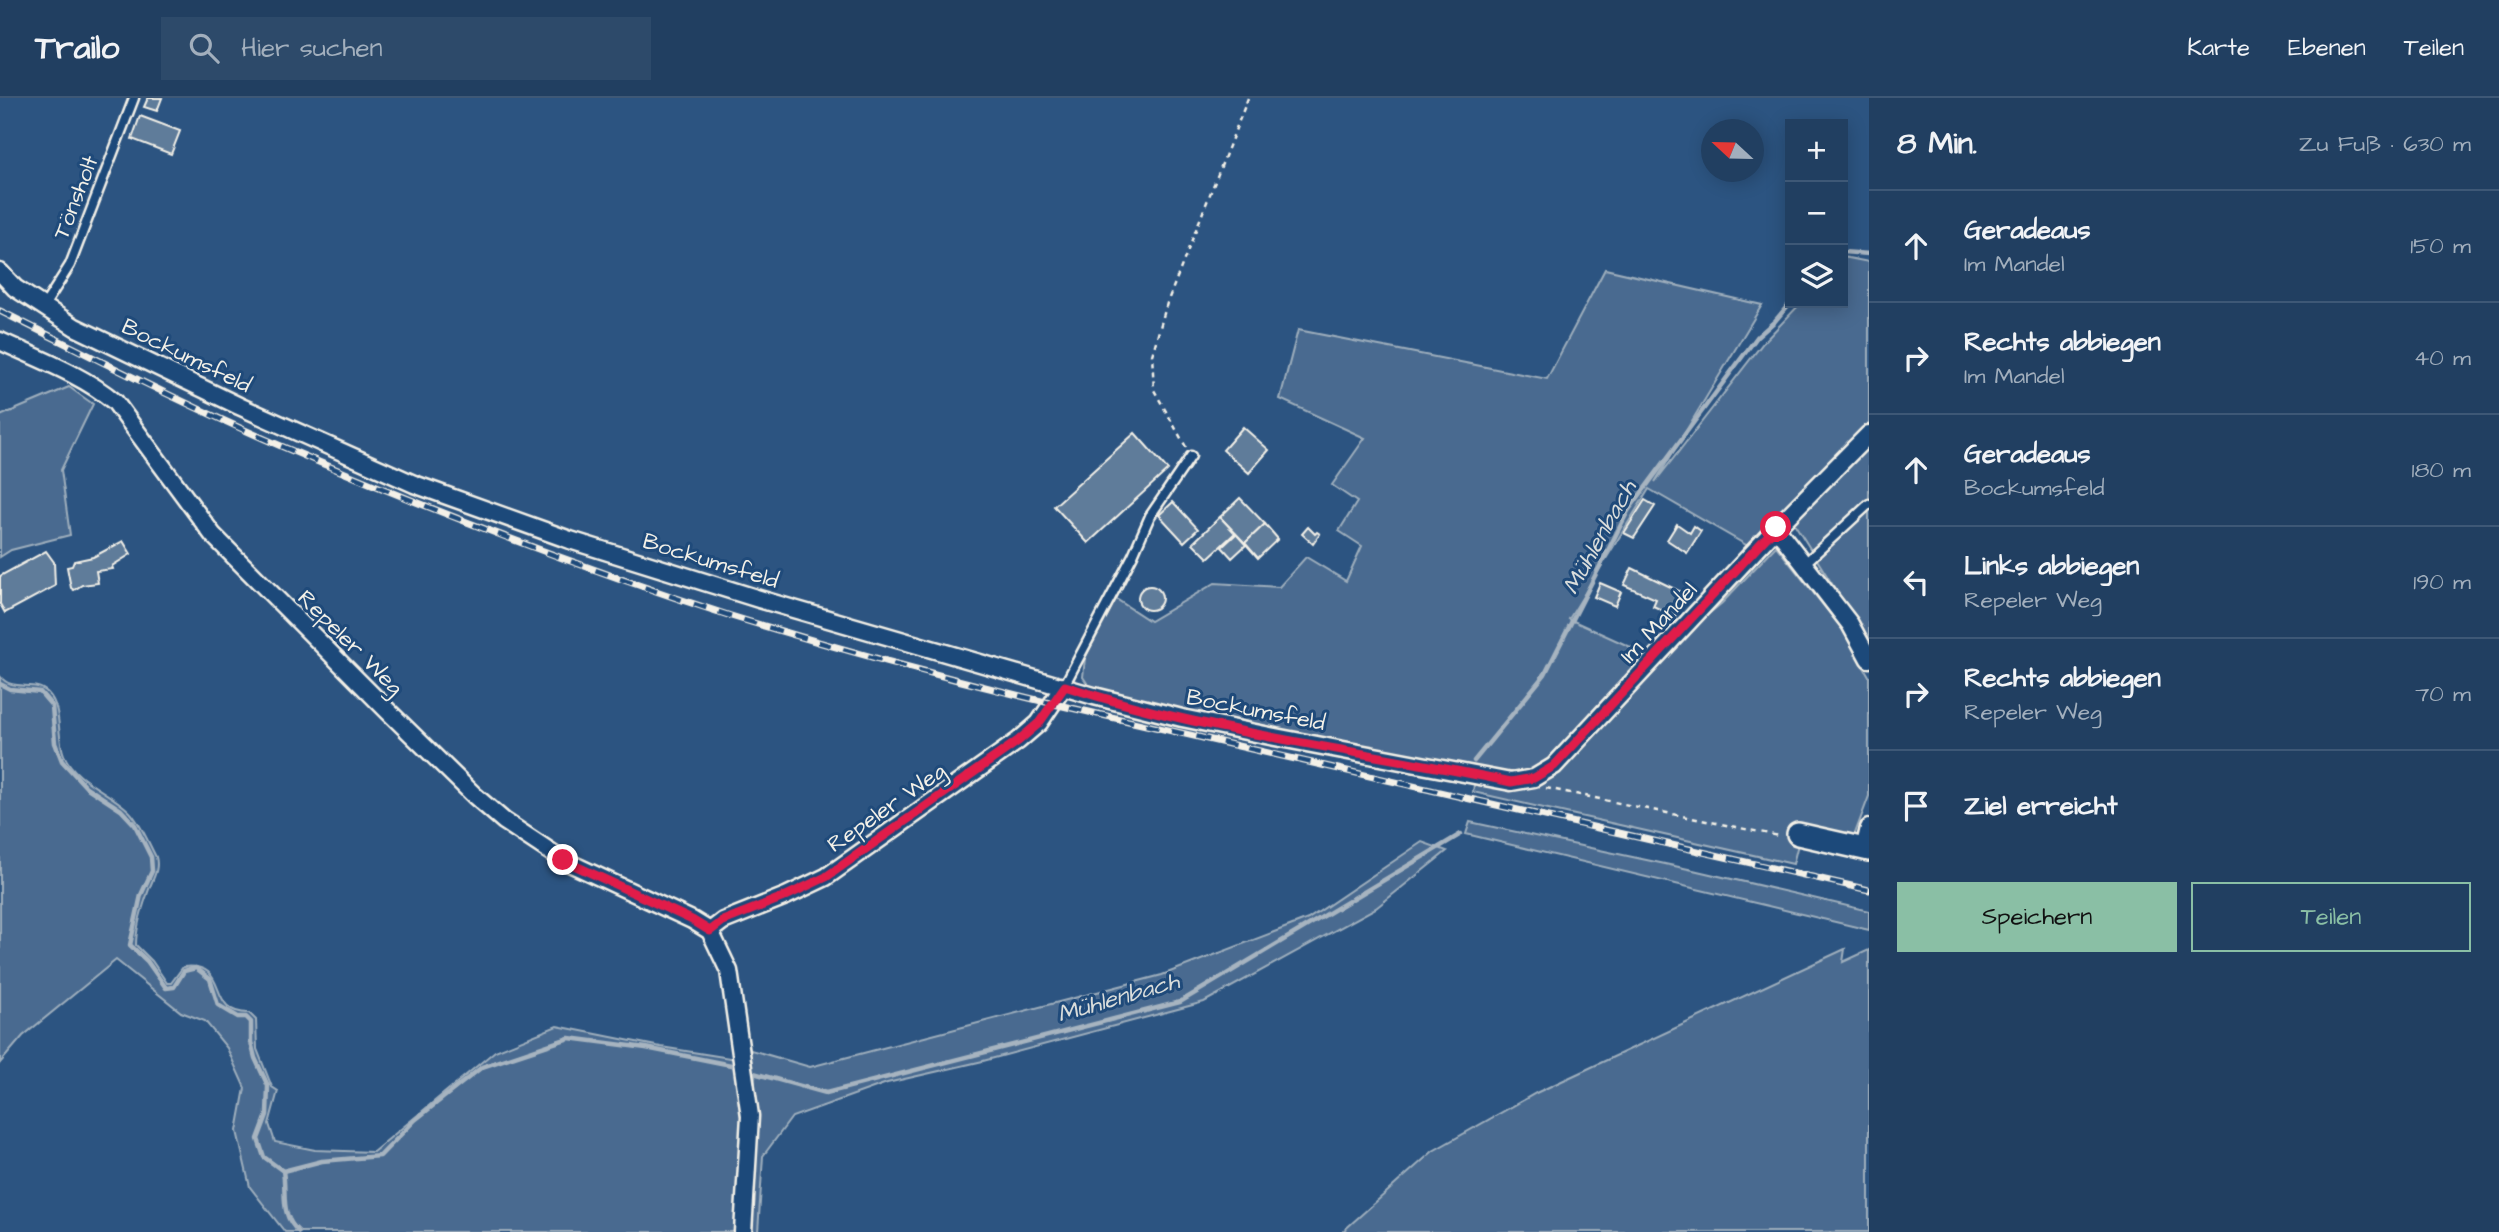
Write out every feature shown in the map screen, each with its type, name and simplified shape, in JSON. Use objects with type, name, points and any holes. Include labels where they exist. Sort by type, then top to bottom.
[{"type":"street","name":"Bockumsfeld","points":[[0,272],[15,288],[75,327],[239,406],[414,484],[570,540],[747,596],[1182,718],[1454,769]]},
{"type":"street","name":"Repeler Weg","points":[[0,341],[80,379],[116,402],[213,535],[389,712],[504,821],[563,860],[710,931],[723,921],[826,877],[1018,741],[1039,723],[1065,686]]},
{"type":"street","name":"Im Mandel","points":[[1454,769],[1511,782],[1534,778],[1554,766],[1776,527],[1869,434]]},
{"type":"street","points":[[1776,527],[1850,624],[1869,659]]},
{"type":"street","points":[[1798,834],[1866,850],[1869,828]]},
{"type":"street","points":[[710,931],[729,971],[750,1116],[743,1232]]},
{"type":"lane","name":"Tönsholt","points":[[44,306],[70,265],[134,98]]},
{"type":"lane","points":[[1065,686],[1133,555],[1150,516],[1191,456]]},
{"type":"lane","points":[[1804,564],[1869,505]]},
{"type":"path","points":[[1191,456],[1154,390],[1152,355],[1167,303],[1248,98]]},
{"type":"path","points":[[1511,782],[1791,838],[1798,834]]},
{"type":"shaded area","points":[[1848,258],[1869,262],[1869,426],[1748,546],[1649,489],[1569,619],[1655,658],[1722,603],[1776,546],[1842,629],[1869,676],[1869,796],[1854,836],[1803,824],[1793,864],[1473,792],[1476,771],[1276,732],[1091,689],[1083,677],[1085,658],[1116,599],[1150,621],[1215,583],[1279,587],[1306,557],[1346,581],[1362,546],[1339,531],[1357,502],[1332,485],[1365,438],[1280,399],[1298,330],[1547,379],[1605,269],[1762,305],[1655,482],[1763,343],[1796,308],[1848,308]]},
{"type":"shaded area","points":[[69,387],[93,404],[61,470],[70,535],[11,550],[0,557],[0,416]]},
{"type":"shaded area","points":[[1869,444],[1869,643],[1794,523]]},
{"type":"shaded area","points":[[0,676],[11,684],[37,687],[48,693],[56,707],[62,747],[69,764],[129,811],[144,833],[156,857],[157,867],[141,913],[136,945],[152,961],[167,983],[171,983],[183,967],[198,967],[214,979],[227,1005],[235,1011],[249,1013],[256,1020],[257,1049],[272,1087],[278,1091],[269,1124],[275,1142],[315,1150],[373,1152],[495,1051],[557,1026],[736,1059],[751,1050],[810,1067],[1162,975],[1308,919],[1422,842],[1447,851],[1376,908],[1204,1002],[983,1061],[887,1083],[792,1117],[763,1156],[758,1232],[749,1232],[755,1077],[737,1072],[743,1120],[736,1232],[285,1232],[250,1187],[237,1131],[245,1088],[227,1048],[205,1021],[181,1012],[116,960],[23,1036],[0,1063]]},
{"type":"shaded area","points":[[1470,822],[1869,911],[1869,930],[1466,834]]},
{"type":"shaded area","points":[[1845,949],[1843,962],[1869,950],[1869,1232],[1342,1232],[1433,1151],[1536,1093]]},
{"type":"building","points":[[148,98],[162,98],[157,111],[144,107]]},
{"type":"building","points":[[140,116],[180,131],[171,154],[132,139]]},
{"type":"building","points":[[1243,427],[1269,450],[1249,473],[1223,450]]},
{"type":"building","points":[[1135,433],[1168,470],[1088,543],[1054,506]]},
{"type":"building","points":[[1240,498],[1265,524],[1245,543],[1220,517]]},
{"type":"building","points":[[1645,500],[1655,506],[1634,538],[1624,533]]},
{"type":"building","points":[[1173,502],[1198,529],[1184,542],[1159,515]]},
{"type":"building","points":[[1220,517],[1235,533],[1208,558],[1193,543]]},
{"type":"building","points":[[1265,524],[1278,539],[1258,558],[1245,543]]},
{"type":"building","points":[[1677,524],[1690,533],[1694,526],[1701,531],[1687,553],[1667,540]]},
{"type":"building","points":[[1308,527],[1315,534],[1320,534],[1313,544],[1302,534]]},
{"type":"building","points":[[1236,534],[1246,545],[1232,558],[1222,547]]},
{"type":"building","points":[[123,541],[131,554],[112,566],[113,569],[96,571],[98,583],[82,585],[74,590],[71,588],[67,567],[72,566],[74,561],[93,557]]},
{"type":"building","points":[[46,551],[54,562],[55,586],[5,613],[0,604],[0,576]]},
{"type":"building","points":[[1632,568],[1685,594],[1682,594],[1675,616],[1653,606],[1656,599],[1624,585]]},
{"type":"building","points":[[1600,583],[1621,592],[1615,606],[1594,597]]},
{"type":"building","points":[[1150,586],[1161,593],[1162,598],[1155,609],[1150,610],[1139,603],[1138,598],[1145,587]]},
{"type":"waterway","name":"Mühlenbach","points":[[1848,252],[1869,254]]},
{"type":"waterway","name":"Mühlenbach","points":[[1474,761],[1545,674],[1628,511],[1757,337],[1786,308]]},
{"type":"waterway","points":[[0,684],[10,689],[40,692],[52,706],[55,743],[62,761],[86,787],[121,810],[135,825],[151,857],[152,871],[141,895],[130,945],[147,961],[166,988],[174,987],[184,971],[196,968],[210,979],[218,1005],[238,1017],[246,1017],[251,1022],[251,1042],[255,1058],[268,1086],[267,1115],[258,1139],[264,1157],[283,1171],[286,1211],[299,1232]]},
{"type":"waterway","name":"Mühlenbach","points":[[750,1072],[826,1093],[1180,1002],[1461,834]]},
{"type":"waterway","name":"Mühlenbach","points":[[283,1171],[322,1161],[380,1156],[415,1120],[482,1067],[569,1038],[646,1048],[731,1065]]},
{"type":"railway","points":[[0,311],[210,414],[336,469],[560,557],[731,616],[892,663],[1054,704],[1869,890]]},
{"type":"route","points":[[563,860],[710,931],[723,921],[826,877],[1018,741],[1039,723],[1065,686],[1182,718],[1275,737],[1511,782],[1534,778],[1554,766],[1776,527]]}]
